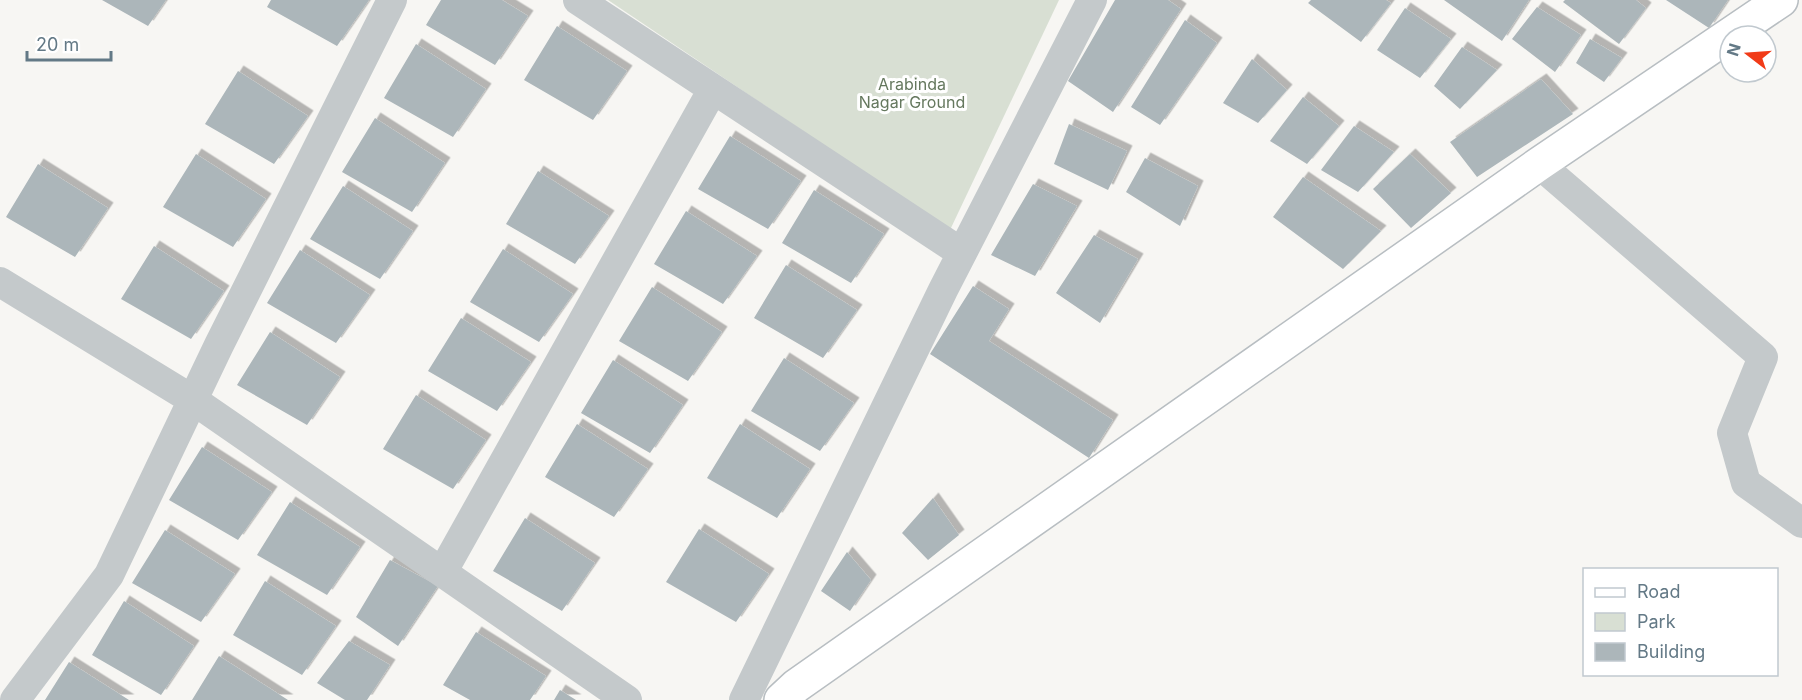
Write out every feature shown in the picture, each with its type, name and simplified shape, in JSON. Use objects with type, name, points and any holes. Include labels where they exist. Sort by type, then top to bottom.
[{"type":"main road","points":[[796,695],[1539,164],[1781,0]]},
{"type":"street","points":[[15,700],[109,575],[193,400],[392,0]]},
{"type":"street","points":[[578,0],[962,254]]},
{"type":"street","points":[[744,700],[962,254],[1092,0]]},
{"type":"street","points":[[442,571],[713,89]]},
{"type":"street","points":[[1539,164],[1763,357],[1732,433],[1746,483],[1802,523]]},
{"type":"street","points":[[0,282],[193,400],[627,700]]},
{"type":"green space","name":"Arabinda Nagar Ground","points":[[608,0],[1059,0],[950,230]]},
{"type":"building","points":[[102,0],[166,0],[148,26]]},
{"type":"building","points":[[271,0],[369,0],[337,46],[267,7]]},
{"type":"building","points":[[441,0],[502,0],[528,16],[495,65],[426,25]]},
{"type":"building","points":[[1115,0],[1168,0],[1181,9],[1113,112],[1068,81]]},
{"type":"building","points":[[1311,0],[1386,0],[1391,3],[1361,42],[1308,3]]},
{"type":"building","points":[[1444,0],[1529,0],[1502,41]]},
{"type":"building","points":[[1565,0],[1636,0],[1646,8],[1619,44],[1563,2]]},
{"type":"building","points":[[1666,0],[1728,0],[1709,28]]},
{"type":"building","points":[[1537,7],[1581,35],[1555,72],[1512,39]]},
{"type":"building","points":[[1405,8],[1451,39],[1420,78],[1377,50]]},
{"type":"building","points":[[1185,20],[1217,43],[1160,125],[1131,107]]},
{"type":"building","points":[[557,26],[627,71],[593,120],[524,80]]},
{"type":"building","points":[[1590,39],[1622,58],[1604,82],[1576,63]]},
{"type":"building","points":[[416,44],[486,89],[453,137],[384,98]]},
{"type":"building","points":[[1462,47],[1497,70],[1460,109],[1434,86]]},
{"type":"building","points":[[1252,59],[1287,90],[1258,123],[1223,103]]},
{"type":"building","points":[[238,71],[308,116],[274,164],[205,124]]},
{"type":"building","points":[[1541,79],[1573,114],[1477,177],[1450,142]]},
{"type":"building","points":[[1303,97],[1339,126],[1307,164],[1270,141]]},
{"type":"building","points":[[375,118],[445,163],[412,212],[342,172]]},
{"type":"building","points":[[1069,124],[1127,151],[1108,190],[1054,164]]},
{"type":"building","points":[[1354,126],[1394,152],[1358,192],[1321,170]]},
{"type":"building","points":[[730,136],[801,181],[768,229],[698,189]]},
{"type":"building","points":[[196,154],[266,199],[233,247],[163,207]]},
{"type":"building","points":[[1410,154],[1451,193],[1411,228],[1373,189]]},
{"type":"building","points":[[1145,158],[1198,186],[1180,226],[1126,192]]},
{"type":"building","points":[[38,164],[108,208],[75,257],[6,217]]},
{"type":"building","points":[[538,171],[609,216],[575,264],[506,224]]},
{"type":"building","points":[[1303,177],[1381,231],[1343,269],[1273,217]]},
{"type":"building","points":[[1033,184],[1077,206],[1035,276],[991,255]]},
{"type":"building","points":[[343,186],[413,231],[380,279],[310,239]]},
{"type":"building","points":[[814,190],[884,234],[851,283],[782,243]]},
{"type":"building","points":[[686,211],[757,256],[723,304],[654,264]]},
{"type":"building","points":[[1094,235],[1138,259],[1100,323],[1056,293]]},
{"type":"building","points":[[154,246],[224,291],[191,339],[121,299]]},
{"type":"building","points":[[503,249],[573,294],[539,342],[470,302]]},
{"type":"building","points":[[300,250],[370,295],[336,343],[267,303]]},
{"type":"building","points":[[786,265],[857,310],[823,358],[754,318]]},
{"type":"building","points":[[973,286],[1009,309],[989,341],[1113,420],[1089,458],[930,354]]},
{"type":"building","points":[[652,287],[722,332],[688,381],[619,341]]},
{"type":"building","points":[[461,318],[531,362],[497,411],[428,371]]},
{"type":"building","points":[[270,332],[340,377],[307,425],[237,385]]},
{"type":"building","points":[[784,358],[854,403],[820,451],[751,411]]},
{"type":"building","points":[[613,360],[683,405],[650,453],[581,413]]},
{"type":"building","points":[[416,395],[486,440],[453,489],[383,449]]},
{"type":"building","points":[[577,424],[648,469],[614,517],[545,477]]},
{"type":"building","points":[[740,424],[810,469],[777,518],[707,478]]},
{"type":"building","points":[[202,447],[272,492],[238,540],[169,500]]},
{"type":"building","points":[[933,498],[959,535],[928,560],[902,533]]},
{"type":"building","points":[[290,502],[360,547],[327,595],[257,555]]},
{"type":"building","points":[[525,518],[595,563],[562,611],[493,571]]},
{"type":"building","points":[[699,529],[769,574],[736,622],[666,582]]},
{"type":"building","points":[[165,530],[235,574],[201,622],[132,583]]},
{"type":"building","points":[[847,552],[871,580],[850,611],[821,591]]},
{"type":"building","points":[[390,560],[438,586],[398,646],[356,617]]},
{"type":"building","points":[[265,581],[336,626],[302,675],[233,635]]},
{"type":"building","points":[[124,601],[194,646],[161,695],[92,655]]},
{"type":"building","points":[[476,632],[546,676],[530,700],[470,700],[443,685]]},
{"type":"building","points":[[349,641],[390,665],[367,700],[345,700],[317,683]]},
{"type":"building","points":[[219,656],[288,700],[192,700]]},
{"type":"building","points":[[69,662],[129,700],[45,700]]},
{"type":"building","points":[[560,690],[576,700],[554,700]]}]
